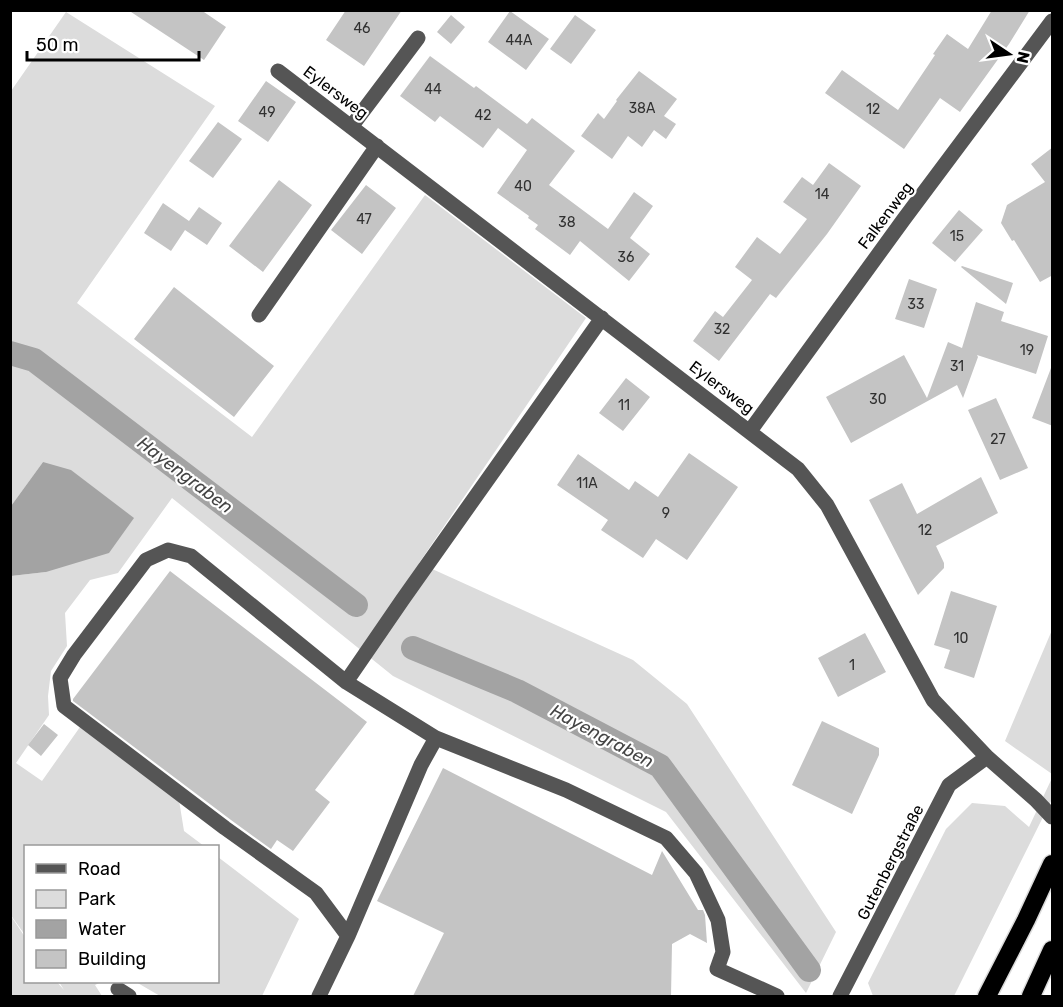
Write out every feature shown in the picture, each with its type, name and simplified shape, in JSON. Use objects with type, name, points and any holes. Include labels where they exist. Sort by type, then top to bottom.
[{"type":"highway","points":[[987,996],[1053,864]]},
{"type":"highway","points":[[1031,996],[1053,950]]},
{"type":"street","name":"Falkenweg","points":[[750,431],[904,219],[1053,21]]},
{"type":"street","points":[[351,127],[418,38]]},
{"type":"street","name":"Eylersweg","points":[[278,71],[798,469],[827,505],[933,700],[987,757],[1053,817]]},
{"type":"street","points":[[259,315],[377,146]]},
{"type":"street","points":[[346,682],[602,318]]},
{"type":"street","points":[[348,936],[316,892],[225,828],[64,706],[60,678],[74,655],[146,560],[168,550],[191,556],[346,682],[436,738],[566,790],[666,838],[696,873],[718,920],[723,952],[717,969],[777,996]]},
{"type":"street","points":[[319,996],[348,936],[421,765],[436,738]]},
{"type":"street","name":"Gutenbergstraße","points":[[840,996],[949,784],[987,757]]},
{"type":"green space","points":[[66,12],[215,106],[77,303],[252,437],[425,195],[586,318],[419,563],[633,660],[687,704],[836,932],[806,993],[666,812],[393,676],[172,498],[118,573],[90,580],[65,613],[67,646],[51,671],[48,696],[49,715],[16,763],[42,781],[80,727],[178,794],[184,831],[203,845],[24,845],[24,934],[10,914],[11,576],[46,572],[43,462],[11,506],[11,91]]},
{"type":"green space","points":[[1052,630],[1052,774],[1005,741]]},
{"type":"green space","points":[[1052,778],[1052,799],[954,996],[873,996],[868,983],[946,829],[972,803],[1005,806],[1029,827]]},
{"type":"green space","points":[[219,858],[299,919],[262,996],[160,996],[138,983],[219,983]]},
{"type":"green space","points":[[11,916],[24,936],[24,983],[58,983],[64,990],[60,983],[99,983],[95,985],[102,996],[11,996]]},
{"type":"water","points":[[43,462],[71,470],[134,518],[109,553],[46,572],[11,576],[11,506]]},
{"type":"building","points":[[128,10],[201,10],[226,27],[204,60]]},
{"type":"building","points":[[346,10],[402,10],[364,66],[326,40]]},
{"type":"building","points":[[992,10],[1030,10],[1009,44],[960,112],[940,98],[904,149],[825,93],[842,70],[898,110],[947,34],[968,49]]},
{"type":"building","points":[[510,11],[549,39],[526,70],[488,42]]},
{"type":"building","points":[[451,15],[465,27],[451,44],[437,32]]},
{"type":"building","points":[[575,15],[596,30],[571,64],[550,49]]},
{"type":"building","points":[[430,56],[474,88],[476,86],[527,124],[532,118],[575,151],[549,185],[608,229],[634,192],[653,206],[630,238],[650,254],[629,281],[580,241],[570,255],[535,229],[538,225],[528,218],[529,216],[497,193],[527,150],[498,128],[483,148],[440,116],[435,122],[400,96]]},
{"type":"building","points":[[639,71],[677,99],[664,116],[676,124],[666,139],[654,130],[642,147],[628,136],[612,159],[581,136],[598,113],[604,119]]},
{"type":"building","points":[[266,81],[296,102],[268,142],[238,121]]},
{"type":"building","points":[[218,122],[242,139],[213,178],[189,161]]},
{"type":"building","points":[[1053,147],[1053,275],[1040,282],[1001,223],[1007,205],[1045,182],[1031,164]]},
{"type":"building","points":[[829,163],[861,186],[827,234],[776,298],[770,294],[719,361],[693,341],[715,311],[723,317],[752,280],[735,267],[757,237],[780,254],[807,219],[783,202],[802,177],[813,185]]},
{"type":"building","points":[[279,180],[312,205],[263,272],[229,246]]},
{"type":"building","points":[[366,185],[396,208],[362,254],[331,230]]},
{"type":"building","points":[[163,203],[189,221],[199,207],[222,223],[207,245],[185,230],[171,251],[144,233]]},
{"type":"building","points":[[959,210],[983,230],[955,262],[932,243]]},
{"type":"building","points":[[961,267],[1013,283],[1006,304]]},
{"type":"building","points":[[909,279],[937,289],[924,328],[895,319]]},
{"type":"building","points":[[174,287],[274,366],[234,417],[134,339]]},
{"type":"building","points":[[976,302],[1004,312],[1001,321],[1048,336],[1036,374],[977,355],[963,398],[957,385],[851,443],[826,397],[904,355],[927,398],[948,342],[962,348]]},
{"type":"building","points":[[1051,368],[1053,369],[1053,426],[1032,418]]},
{"type":"building","points":[[626,378],[650,397],[623,431],[599,413]]},
{"type":"building","points":[[996,398],[1028,468],[1000,480],[968,410]]},
{"type":"building","points":[[689,453],[738,487],[687,560],[656,539],[643,558],[601,530],[608,520],[557,485],[578,454],[629,490],[635,481],[658,497]]},
{"type":"building","points":[[981,477],[998,513],[936,546],[944,568],[918,595],[869,500],[902,483],[917,514]]},
{"type":"building","points":[[170,571],[367,722],[315,790],[330,802],[293,851],[277,840],[271,849],[73,701]]},
{"type":"building","points":[[951,591],[997,606],[974,678],[944,668],[950,650],[934,645]]},
{"type":"building","points":[[865,633],[886,672],[838,697],[818,658]]},
{"type":"building","points":[[822,721],[879,748],[879,755],[852,814],[792,785]]},
{"type":"building","points":[[44,724],[58,735],[41,756],[28,745]]},
{"type":"building","points":[[443,768],[652,875],[662,851],[698,910],[703,910],[707,943],[690,934],[672,944],[671,996],[413,996],[444,933],[377,901]]},
{"type":"waterway","name":"Hayengraben","points":[[10,353],[34,360],[356,605]]},
{"type":"waterway","name":"Hayengraben","points":[[413,648],[517,691],[660,766],[809,970]]}]
